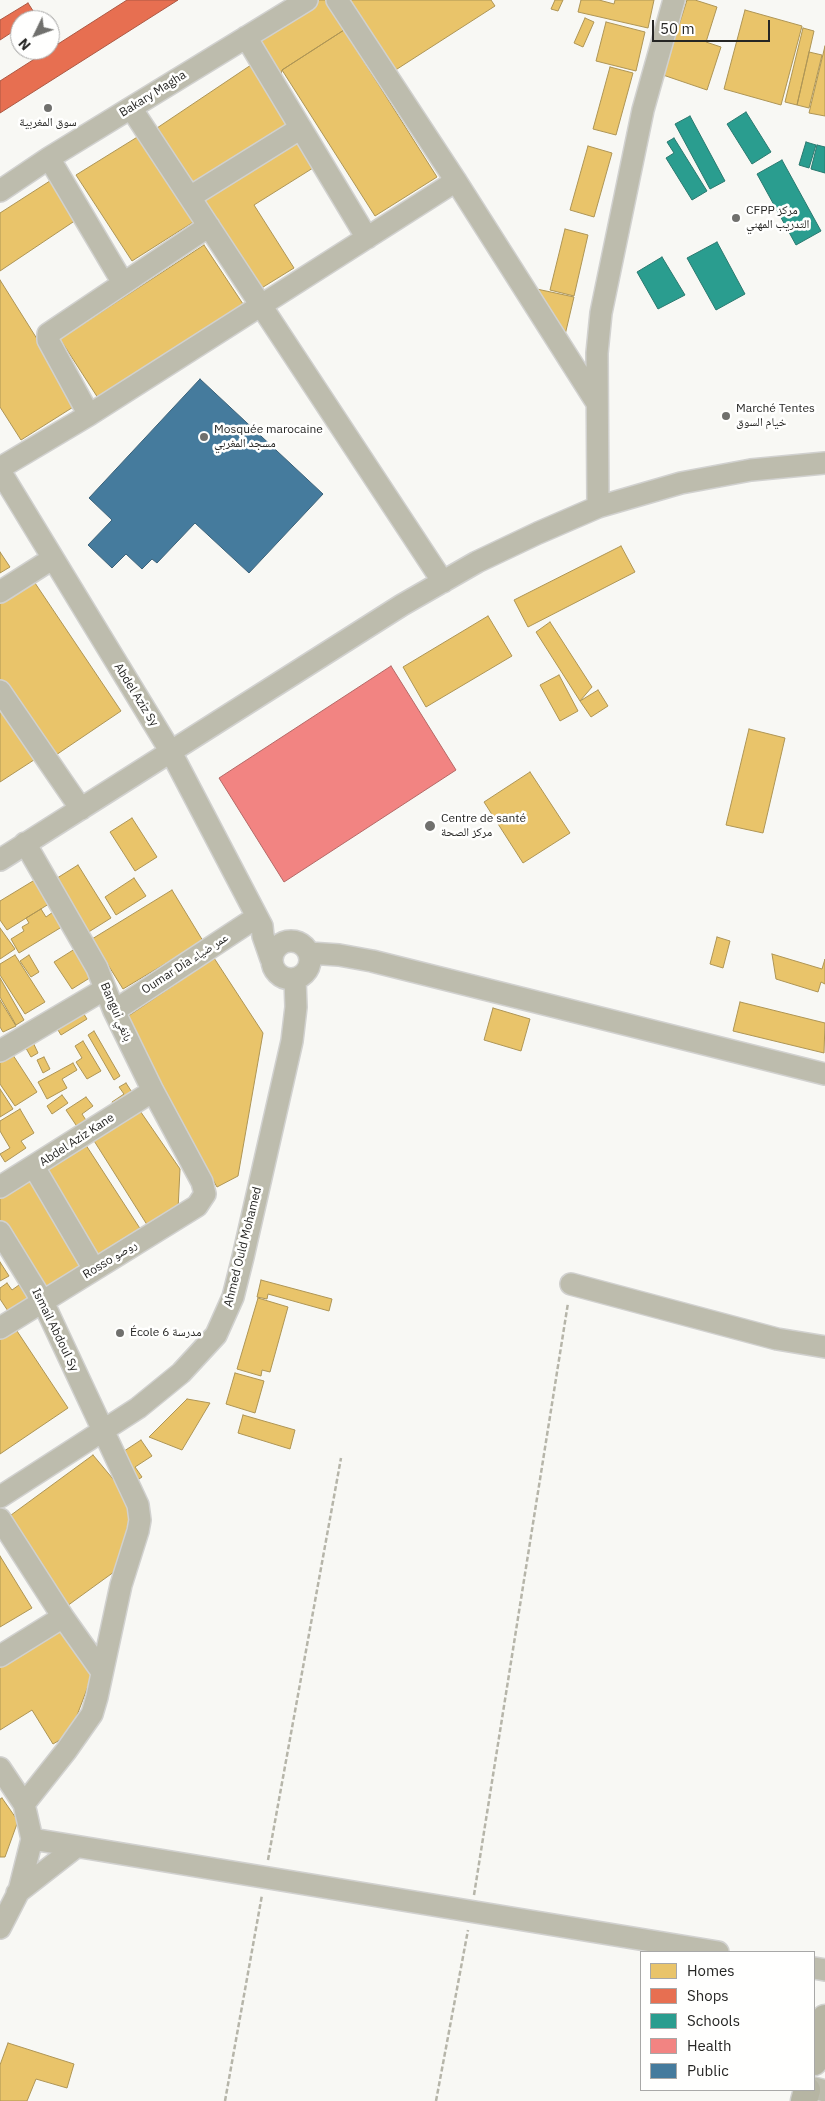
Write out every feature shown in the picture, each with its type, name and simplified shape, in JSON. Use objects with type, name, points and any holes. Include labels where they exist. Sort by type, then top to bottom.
[{"type":"main road","points":[[815,2058],[825,2018]]},
{"type":"street","name":"Bakary Magha","points":[[0,191],[49,158],[307,0]]},
{"type":"street","points":[[338,0],[456,181],[597,404]]},
{"type":"street","points":[[598,508],[597,352],[603,303],[643,110],[674,0]]},
{"type":"street","points":[[246,37],[367,238]]},
{"type":"street","points":[[131,108],[443,582]]},
{"type":"street","points":[[190,197],[301,128]]},
{"type":"street","points":[[49,158],[123,283]]},
{"type":"street","points":[[0,469],[456,181]]},
{"type":"street","points":[[89,414],[48,340],[48,334],[209,226]]},
{"type":"street","points":[[1,856],[82,809],[394,610],[486,558],[598,508],[681,483],[751,470],[825,463]]},
{"type":"street","name":"Abdel Aziz Sy","points":[[0,469],[52,559],[171,752],[260,921],[271,959]]},
{"type":"street","points":[[0,592],[52,559]]},
{"type":"street","points":[[0,690],[82,809]]},
{"type":"street","name":"Bangui بانغي","points":[[26,843],[97,968],[114,1011],[152,1091],[202,1182]]},
{"type":"street","points":[[260,921],[291,940],[302,944],[309,953],[310,966],[306,972],[295,979],[281,977],[276,972],[271,959],[276,948],[291,940]]},
{"type":"street","name":"Oumar Dia عمر ضياء","points":[[114,1011],[260,921]]},
{"type":"street","points":[[309,953],[338,955],[372,961],[825,1074]]},
{"type":"street","name":"Ahmed Ould Mohamed","points":[[0,1497],[138,1408],[181,1373],[216,1335],[233,1297],[292,1041],[296,1007],[295,979]]},
{"type":"street","points":[[0,1051],[105,989]]},
{"type":"street","name":"Abdel Aziz Kane","points":[[0,1187],[152,1091]]},
{"type":"street","points":[[34,1167],[94,1269]]},
{"type":"street","name":"Rosso روصو","points":[[0,1328],[197,1206],[205,1194],[202,1182]]},
{"type":"street","name":"Ismail Abdoul Sy","points":[[0,1232],[43,1302],[138,1505],[140,1520],[121,1585],[92,1714],[66,1752],[24,1804]]},
{"type":"street","points":[[571,1284],[777,1339],[825,1347]]},
{"type":"street","points":[[0,1519],[63,1617],[102,1672]]},
{"type":"street","points":[[0,1656],[63,1617]]},
{"type":"street","points":[[0,1928],[19,1891],[32,1838],[24,1804],[2,1777]]},
{"type":"street","points":[[32,1838],[76,1847],[265,1876],[712,1951]]},
{"type":"street","points":[[0,1903],[19,1891],[76,1847]]},
{"type":"path","points":[[436,2101],[472,1911],[571,1284]]},
{"type":"path","points":[[226,2101],[341,1458]]},
{"type":"building: Homes","points":[[319,0],[329,0],[344,30],[282,70],[281,75],[258,44]]},
{"type":"building: Homes","points":[[346,0],[491,0],[495,6],[394,71]]},
{"type":"building: Homes","points":[[555,0],[563,0],[558,11],[551,9]]},
{"type":"building: Homes","points":[[581,0],[599,0],[614,4],[615,0],[654,0],[648,28],[578,12]]},
{"type":"building: Homes","points":[[687,0],[695,0],[717,7],[706,42],[721,47],[707,90],[663,75]]},
{"type":"building: Homes","points":[[745,10],[802,26],[781,105],[724,89]]},
{"type":"building: Homes","points":[[585,18],[594,22],[583,47],[574,43]]},
{"type":"building: Homes","points":[[606,22],[645,32],[636,71],[596,61]]},
{"type":"building: Homes","points":[[803,28],[814,31],[797,105],[785,102]]},
{"type":"building: Homes","points":[[344,30],[437,177],[375,216],[282,70]]},
{"type":"building: Homes","points":[[825,46],[825,116],[809,113]]},
{"type":"building: Homes","points":[[809,52],[822,55],[809,108],[797,105]]},
{"type":"building: Homes","points":[[251,65],[290,126],[191,188],[154,130]]},
{"type":"building: Homes","points":[[610,67],[633,73],[616,135],[593,129]]},
{"type":"building: Homes","points":[[139,136],[195,221],[132,261],[76,175]]},
{"type":"building: Homes","points":[[294,138],[313,168],[254,205],[294,268],[260,289],[201,196]]},
{"type":"building: Homes","points":[[588,146],[612,153],[594,217],[570,210]]},
{"type":"building: Homes","points":[[53,179],[76,220],[0,271],[0,213]]},
{"type":"building: Homes","points":[[565,229],[588,235],[574,296],[550,290]]},
{"type":"building: Homes","points":[[204,245],[243,304],[98,398],[60,339]]},
{"type":"building: Homes","points":[[0,280],[78,404],[21,440],[0,407]]},
{"type":"building: Homes","points":[[532,288],[574,297],[565,335]]},
{"type":"building: Homes","points":[[621,546],[635,572],[528,627],[514,600]]},
{"type":"building: Homes","points":[[0,552],[10,567],[0,573]]},
{"type":"building: Homes","points":[[33,580],[121,711],[53,757],[0,679],[0,602]]},
{"type":"building: Homes","points":[[488,616],[512,656],[426,707],[403,667]]},
{"type":"building: Homes","points":[[550,622],[592,687],[580,701],[536,632]]},
{"type":"building: Homes","points":[[559,675],[578,711],[560,721],[540,685]]},
{"type":"building: Homes","points":[[598,690],[608,706],[591,717],[580,701]]},
{"type":"building: Homes","points":[[0,697],[40,756],[0,782]]},
{"type":"building: Homes","points":[[749,729],[785,738],[763,833],[726,825]]},
{"type":"building: Homes","points":[[530,772],[570,833],[523,863],[484,802]]},
{"type":"building: Homes","points":[[132,818],[157,857],[135,871],[110,832]]},
{"type":"building: Homes","points":[[78,865],[111,918],[87,933],[54,880]]},
{"type":"building: Homes","points":[[38,878],[52,902],[7,930],[0,920],[0,901]]},
{"type":"building: Homes","points":[[134,878],[146,896],[116,915],[105,897]]},
{"type":"building: Homes","points":[[172,890],[203,941],[123,989],[92,939]]},
{"type":"building: Homes","points":[[41,909],[46,917],[56,910],[65,925],[19,953],[11,939],[24,931],[22,927],[29,923],[26,918]]},
{"type":"building: Homes","points":[[0,928],[15,949],[0,959]]},
{"type":"building: Homes","points":[[717,937],[730,941],[723,968],[710,964]]},
{"type":"building: Homes","points":[[78,947],[96,974],[72,989],[54,962]]},
{"type":"building: Homes","points":[[772,954],[822,969],[825,959],[825,984],[821,982],[818,992],[776,979]]},
{"type":"building: Homes","points":[[15,955],[45,1002],[25,1014],[0,975],[0,964]]},
{"type":"building: Homes","points":[[29,955],[39,972],[31,977],[20,961]]},
{"type":"building: Homes","points":[[214,958],[263,1033],[238,1176],[217,1187],[121,1021]]},
{"type":"building: Homes","points":[[0,978],[24,1020],[16,1025],[0,997]]},
{"type":"building: Homes","points":[[0,1000],[16,1026],[3,1032],[0,1027]]},
{"type":"building: Homes","points":[[740,1002],[825,1023],[824,1053],[733,1031]]},
{"type":"building: Homes","points":[[80,1008],[87,1019],[61,1035],[55,1025]]},
{"type":"building: Homes","points":[[493,1008],[530,1019],[521,1051],[484,1040]]},
{"type":"building: Homes","points":[[94,1031],[120,1076],[114,1080],[88,1035]]},
{"type":"building: Homes","points":[[31,1038],[38,1053],[31,1057],[23,1043]]},
{"type":"building: Homes","points":[[83,1041],[101,1071],[87,1079],[76,1062],[82,1058],[75,1046]]},
{"type":"building: Homes","points":[[9,1049],[37,1092],[15,1106],[0,1084],[0,1055]]},
{"type":"building: Homes","points":[[44,1057],[50,1069],[43,1073],[37,1060]]},
{"type":"building: Homes","points":[[73,1063],[77,1070],[62,1079],[67,1088],[47,1099],[38,1082]]},
{"type":"building: Homes","points":[[126,1083],[135,1097],[116,1109],[112,1102],[124,1094],[119,1087]]},
{"type":"building: Homes","points":[[0,1089],[13,1109],[0,1117]]},
{"type":"building: Homes","points":[[62,1095],[68,1103],[52,1114],[47,1106]]},
{"type":"building: Homes","points":[[86,1097],[93,1106],[82,1114],[89,1125],[80,1131],[66,1110]]},
{"type":"building: Homes","points":[[136,1105],[180,1169],[178,1210],[151,1231],[91,1136]]},
{"type":"building: Homes","points":[[20,1109],[34,1133],[21,1141],[26,1148],[5,1162],[0,1154],[10,1148],[0,1131],[0,1121]]},
{"type":"building: Homes","points":[[82,1139],[141,1230],[97,1259],[38,1167]]},
{"type":"building: Homes","points":[[31,1176],[86,1265],[41,1292],[0,1224],[0,1195]]},
{"type":"building: Homes","points":[[0,1262],[9,1276],[0,1281]]},
{"type":"building: Homes","points":[[261,1280],[332,1299],[329,1311],[268,1294],[267,1299],[257,1297]]},
{"type":"building: Homes","points":[[7,1283],[12,1290],[19,1285],[29,1300],[10,1314],[0,1299],[0,1288]]},
{"type":"building: Homes","points":[[258,1298],[288,1307],[270,1372],[262,1370],[261,1376],[237,1369]]},
{"type":"building: Homes","points":[[13,1325],[68,1408],[0,1454],[0,1333]]},
{"type":"building: Homes","points":[[235,1373],[264,1381],[255,1413],[226,1404]]},
{"type":"building: Homes","points":[[187,1399],[210,1403],[182,1450],[149,1437]]},
{"type":"building: Homes","points":[[243,1415],[295,1430],[290,1449],[238,1433]]},
{"type":"building: Homes","points":[[141,1440],[152,1456],[135,1467],[142,1477],[133,1483],[115,1457]]},
{"type":"building: Homes","points":[[93,1455],[133,1503],[118,1569],[67,1606],[7,1518]]},
{"type":"building: Homes","points":[[0,1556],[32,1608],[0,1627]]},
{"type":"building: Homes","points":[[59,1624],[93,1673],[70,1734],[53,1744],[32,1710],[0,1730],[0,1661]]},
{"type":"building: Homes","points":[[2,1798],[18,1821],[5,1857],[0,1857],[0,1799]]},
{"type":"building: Homes","points":[[8,2043],[74,2064],[67,2088],[36,2079],[27,2101],[0,2101],[0,2065]]},
{"type":"building: Shops","points":[[127,0],[178,0],[0,113],[0,81],[33,60],[60,60],[60,43]]},
{"type":"building: Shops","points":[[28,3],[32,10],[16,10]]},
{"type":"building: Shops","points":[[10,14],[10,34],[0,40],[0,20]]},
{"type":"building: Schools","points":[[746,112],[771,152],[752,164],[727,124]]},
{"type":"building: Schools","points":[[690,116],[725,181],[710,189],[675,124]]},
{"type":"building: Schools","points":[[674,138],[707,191],[692,200],[666,158],[674,153],[667,142]]},
{"type":"building: Schools","points":[[806,142],[816,145],[809,168],[799,165]]},
{"type":"building: Schools","points":[[817,145],[825,147],[825,173],[811,169]]},
{"type":"building: Schools","points":[[782,160],[821,231],[796,245],[757,174]]},
{"type":"building: Schools","points":[[717,242],[745,294],[716,310],[687,258]]},
{"type":"building: Schools","points":[[662,257],[685,295],[658,309],[637,272]]},
{"type":"building: Health","points":[[391,666],[456,770],[284,882],[219,778]]},
{"type":"building: Public","name":"Mosquée marocaine مسجد المغربي","points":[[200,379],[323,494],[249,573],[195,523],[157,563],[152,559],[142,569],[126,554],[112,568],[88,545],[112,520],[89,498]]},
{"type":"place","name":"سوق المغربية","points":[[48,108]]},
{"type":"place","name":"CFPP مركز التدريب المهني","points":[[736,218]]},
{"type":"place","name":"Marché Tentes خيام السوق","points":[[726,416]]},
{"type":"place","name":"Mosquée marocaine مسجد المغربي","points":[[204,437]]},
{"type":"place","name":"Centre de santé مركز الصحة","points":[[430,826]]},
{"type":"place","name":"École 6 مدرسة","points":[[120,1333]]}]
